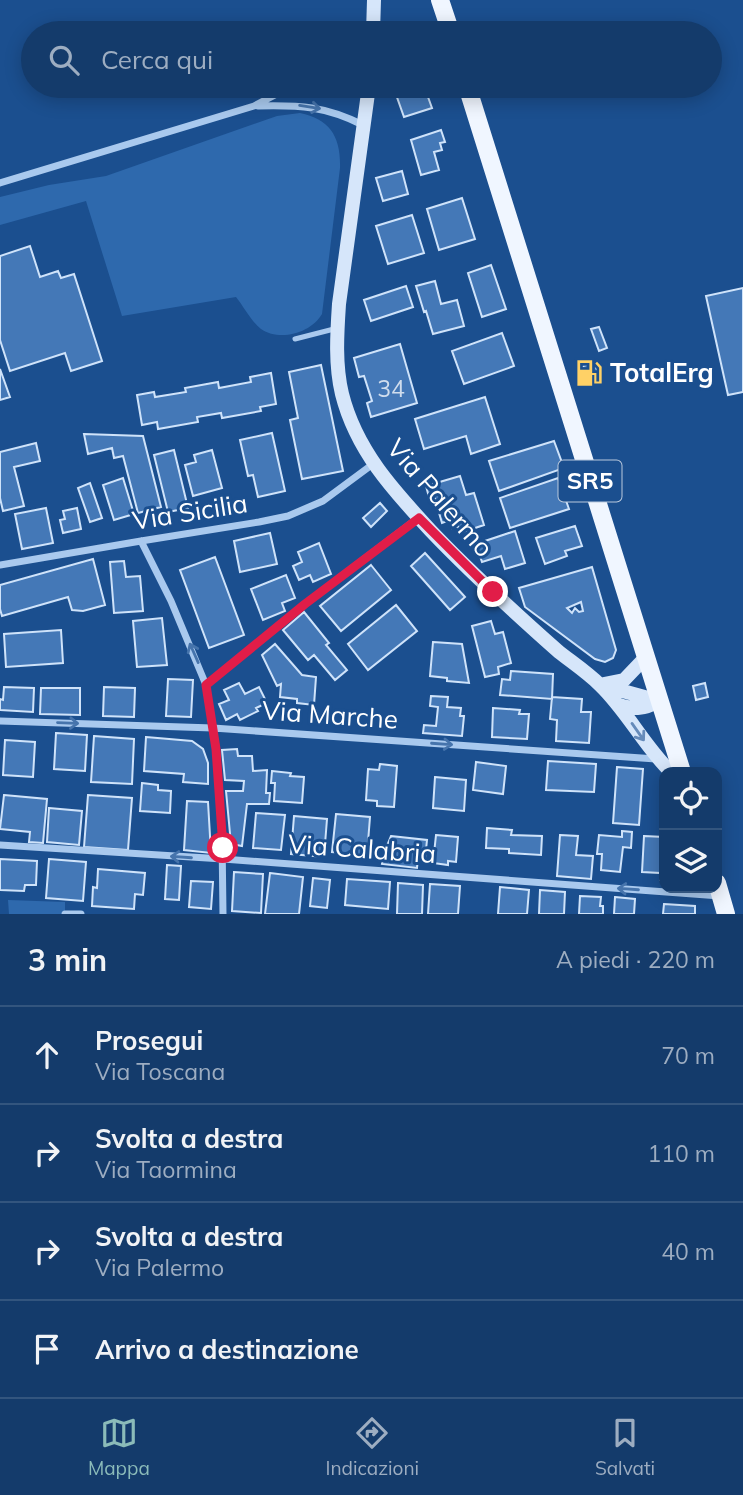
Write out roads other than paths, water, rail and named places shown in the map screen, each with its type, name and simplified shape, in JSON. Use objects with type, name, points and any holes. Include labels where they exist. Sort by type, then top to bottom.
[{"type":"main road","points":[[440,0],[447,21]]},
{"type":"main road","name":"SR5","points":[[471,98],[680,767]]},
{"type":"main road","points":[[720,893],[726,914]]},
{"type":"street","points":[[373,21],[374,0]]},
{"type":"street","points":[[0,183],[254,106],[269,98]]},
{"type":"street","name":"Via Palermo","points":[[365,98],[338,328],[338,362],[342,392],[354,430],[373,464],[419,518],[527,624],[599,684],[619,705],[666,767]]},
{"type":"street","points":[[254,106],[298,105],[316,108],[363,125]]},
{"type":"street","name":"Via Sicilia","points":[[0,565],[259,522],[301,511],[330,497],[373,464]]},
{"type":"street","points":[[206,685],[305,604],[419,518]]},
{"type":"street","points":[[141,541],[171,601],[206,685],[213,728],[223,859],[223,914]]},
{"type":"street","points":[[599,684],[624,680],[645,658]]},
{"type":"street","name":"Via Palermo","points":[[599,684],[659,701]]},
{"type":"street","points":[[619,705],[642,708],[659,701]]},
{"type":"street","name":"Via Marche","points":[[0,722],[213,728],[657,759]]},
{"type":"street","name":"Via Calabria","points":[[0,845],[659,886]]},
{"type":"street","points":[[65,914],[81,914]]},
{"type":"lane","points":[[295,339],[338,328]]},
{"type":"place","name":"TotalErg","points":[[589,373]]}]
